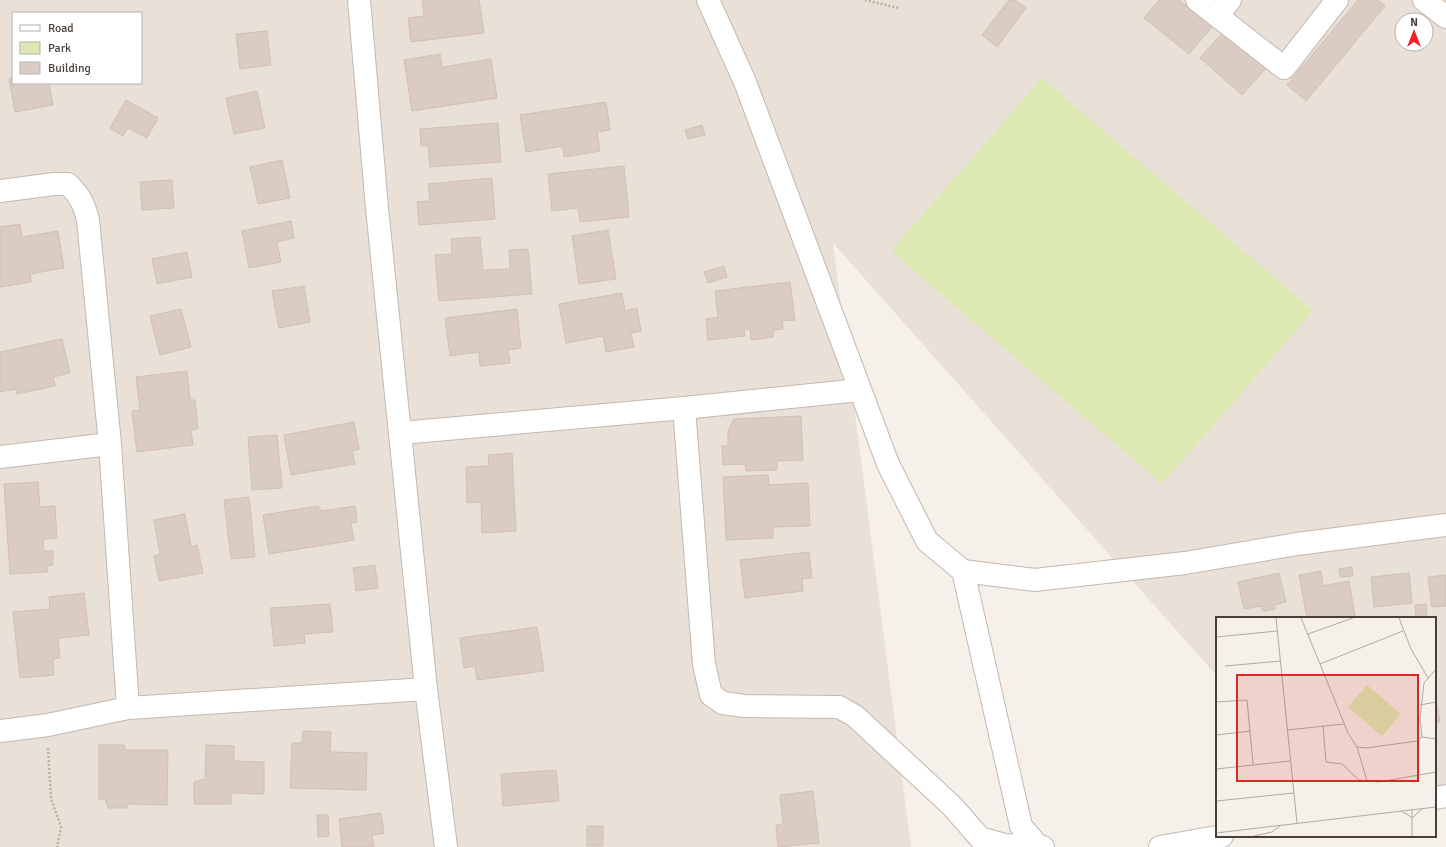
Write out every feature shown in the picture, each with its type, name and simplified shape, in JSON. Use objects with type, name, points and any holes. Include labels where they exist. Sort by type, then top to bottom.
[{"type":"street","points":[[359,0],[377,208],[426,689],[446,847]]},
{"type":"street","points":[[708,0],[745,82],[888,464],[926,541],[963,571],[1035,580],[1185,563],[1297,544],[1446,525]]},
{"type":"street","points":[[1197,0],[1224,8],[1284,68],[1337,0]]},
{"type":"street","points":[[1424,0],[1446,17]]},
{"type":"street","points":[[0,191],[54,184],[68,184],[78,194],[84,206],[88,220],[110,444],[128,708]]},
{"type":"street","points":[[400,433],[684,408],[860,390]]},
{"type":"street","points":[[684,408],[704,664],[711,695],[723,703],[744,706],[839,707],[855,716],[952,806],[980,838],[1005,845],[1041,847]]},
{"type":"street","points":[[0,457],[110,444]]},
{"type":"street","points":[[963,571],[1019,819],[1021,826],[1041,847]]},
{"type":"street","points":[[0,731],[48,724],[128,708],[426,689]]},
{"type":"street","points":[[1436,798],[1446,796]]},
{"type":"street","points":[[1160,847],[1216,837]]},
{"type":"path","points":[[865,0],[899,8]]},
{"type":"path","points":[[48,724],[48,767],[51,798],[61,828],[56,847]]},
{"type":"shaded area","points":[[0,0],[1446,0],[1446,792],[1436,793],[1436,617],[1216,617],[1216,675],[833,243],[911,847],[0,847]]},
{"type":"green space","points":[[1042,78],[1313,311],[1162,484],[891,251]]},
{"type":"building","points":[[422,0],[479,0],[484,33],[411,42],[408,18],[424,16]]},
{"type":"building","points":[[1009,0],[1015,0],[1026,8],[997,47],[982,35]]},
{"type":"building","points":[[1159,0],[1179,0],[1212,27],[1189,54],[1144,18]]},
{"type":"building","points":[[1358,0],[1378,0],[1385,6],[1306,101],[1287,85]]},
{"type":"building","points":[[267,31],[271,65],[240,69],[236,34]]},
{"type":"building","points":[[1224,31],[1266,68],[1242,95],[1200,58]]},
{"type":"building","points":[[440,54],[442,67],[491,59],[497,98],[412,111],[404,60]]},
{"type":"building","points":[[12,78],[12,84],[49,84],[53,105],[15,112],[9,79]]},
{"type":"building","points":[[257,91],[265,128],[234,134],[226,98]]},
{"type":"building","points":[[126,100],[158,118],[147,138],[128,128],[123,136],[110,128]]},
{"type":"building","points":[[606,102],[610,130],[597,132],[600,151],[564,157],[563,146],[526,152],[520,115]]},
{"type":"building","points":[[498,123],[501,162],[430,167],[428,145],[421,146],[420,129]]},
{"type":"building","points":[[702,125],[705,135],[688,139],[685,130]]},
{"type":"building","points":[[282,160],[290,198],[258,204],[250,167]]},
{"type":"building","points":[[624,166],[629,217],[580,222],[578,208],[552,211],[548,174]]},
{"type":"building","points":[[492,178],[495,219],[419,225],[417,202],[430,201],[428,184]]},
{"type":"building","points":[[172,180],[174,208],[142,210],[140,182]]},
{"type":"building","points":[[291,221],[294,238],[277,242],[281,262],[249,268],[242,231]]},
{"type":"building","points":[[20,224],[22,237],[58,231],[64,268],[30,274],[31,282],[0,287],[0,227]]},
{"type":"building","points":[[608,230],[616,279],[579,284],[572,236]]},
{"type":"building","points":[[480,237],[483,270],[510,269],[509,250],[528,249],[532,294],[439,301],[435,255],[452,254],[451,239]]},
{"type":"building","points":[[187,252],[192,277],[157,284],[152,259]]},
{"type":"building","points":[[724,266],[727,277],[708,283],[704,272]]},
{"type":"building","points":[[790,282],[795,320],[782,321],[783,329],[773,330],[773,337],[751,340],[750,329],[744,330],[745,336],[708,340],[706,319],[718,317],[715,291]]},
{"type":"building","points":[[304,286],[310,322],[279,328],[272,291]]},
{"type":"building","points":[[622,293],[625,311],[637,308],[641,331],[631,333],[634,347],[606,352],[603,336],[566,343],[559,304]]},
{"type":"building","points":[[181,309],[191,347],[160,355],[150,316]]},
{"type":"building","points":[[517,309],[521,348],[508,350],[510,363],[480,366],[479,352],[450,356],[445,318]]},
{"type":"building","points":[[62,339],[70,373],[53,377],[55,386],[17,394],[16,389],[0,392],[0,352]]},
{"type":"building","points":[[187,371],[190,400],[195,400],[198,429],[191,430],[193,445],[137,452],[132,411],[140,410],[136,377]]},
{"type":"building","points":[[801,416],[803,460],[777,461],[777,470],[746,471],[745,464],[723,465],[722,446],[728,446],[728,431],[734,419]]},
{"type":"building","points":[[354,422],[359,449],[352,451],[355,464],[291,475],[284,435]]},
{"type":"building","points":[[277,435],[282,488],[252,490],[248,437]]},
{"type":"building","points":[[512,453],[516,531],[482,533],[481,502],[467,503],[466,467],[489,466],[488,455]]},
{"type":"building","points":[[768,475],[769,485],[808,483],[810,526],[773,527],[773,538],[726,540],[723,477]]},
{"type":"building","points":[[38,482],[40,507],[55,506],[57,538],[43,539],[44,551],[53,551],[53,565],[47,566],[48,572],[10,574],[4,484]]},
{"type":"building","points":[[249,497],[255,557],[231,559],[224,500]]},
{"type":"building","points":[[318,506],[322,511],[355,506],[357,522],[351,523],[354,540],[269,554],[263,515]]},
{"type":"building","points":[[185,514],[191,547],[197,545],[203,573],[159,581],[154,556],[160,554],[154,520]]},
{"type":"building","points":[[809,552],[812,578],[802,579],[803,591],[745,598],[740,560]]},
{"type":"building","points":[[375,565],[378,588],[356,591],[353,568]]},
{"type":"building","points":[[1352,567],[1353,576],[1340,577],[1339,569]]},
{"type":"building","points":[[1321,571],[1323,586],[1349,581],[1355,616],[1307,617],[1299,575]]},
{"type":"building","points":[[1279,573],[1286,602],[1274,605],[1275,609],[1263,611],[1261,606],[1244,609],[1238,582]]},
{"type":"building","points":[[1409,573],[1412,603],[1374,607],[1371,577]]},
{"type":"building","points":[[1446,575],[1446,606],[1432,607],[1428,577]]},
{"type":"building","points":[[84,593],[89,635],[58,638],[60,658],[53,659],[54,675],[20,678],[13,612],[50,609],[49,597]]},
{"type":"building","points":[[330,604],[333,632],[304,634],[305,643],[274,646],[270,608]]},
{"type":"building","points":[[1426,604],[1427,617],[1416,617],[1415,605]]},
{"type":"building","points":[[537,627],[544,671],[477,680],[475,666],[464,668],[460,638]]},
{"type":"building","points":[[1436,699],[1440,722],[1436,723]]},
{"type":"building","points":[[303,731],[331,732],[330,752],[367,753],[366,790],[290,788],[292,743],[302,743]]},
{"type":"building","points":[[99,745],[124,745],[126,750],[168,750],[167,805],[127,804],[127,808],[108,808],[105,799],[99,799]]},
{"type":"building","points":[[206,745],[234,746],[234,761],[264,762],[264,794],[231,793],[231,804],[194,804],[194,782],[205,779]]},
{"type":"building","points":[[556,770],[559,801],[503,806],[501,774]]},
{"type":"building","points":[[813,791],[819,843],[778,847],[776,825],[783,824],[780,795]]},
{"type":"building","points":[[381,813],[384,833],[372,835],[374,847],[342,847],[339,819]]},
{"type":"building","points":[[317,815],[328,815],[329,836],[318,837]]},
{"type":"building","points":[[587,826],[603,826],[603,846],[587,846]]}]
